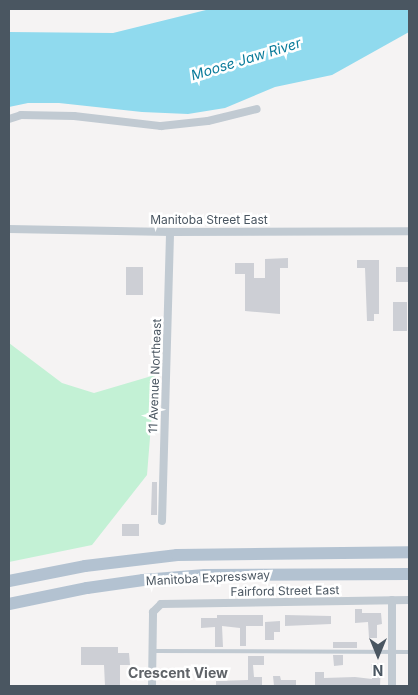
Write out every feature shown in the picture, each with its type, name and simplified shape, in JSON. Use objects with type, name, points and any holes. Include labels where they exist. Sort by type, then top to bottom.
[{"type":"main road","name":"Manitoba Expressway","points":[[9,581],[85,566],[177,555],[409,552]]},
{"type":"main road","name":"Manitoba Expressway","points":[[9,604],[87,588],[143,580],[205,575],[409,574]]},
{"type":"street","points":[[9,119],[21,115],[74,116],[161,126],[208,121],[257,109]]},
{"type":"street","name":"Manitoba Street East","points":[[9,229],[170,232],[409,232]]},
{"type":"street","name":"11 Avenue Northeast","points":[[162,521],[170,232]]},
{"type":"street","points":[[392,600],[392,686]]},
{"type":"street","name":"Fairford Street East","points":[[153,651],[153,612],[161,604],[409,600]]},
{"type":"street","points":[[152,686],[153,651]]},
{"type":"lane","points":[[153,651],[409,652]]},
{"type":"green space","points":[[9,343],[62,383],[94,393],[155,375],[147,475],[92,545],[9,562]]},
{"type":"water","name":"Moose Jaw River","points":[[210,9],[409,9],[409,32],[332,75],[275,87],[225,108],[188,114],[142,112],[59,103],[28,103],[9,107],[9,32],[113,33]]},
{"type":"building","points":[[288,258],[288,268],[280,268],[280,314],[245,311],[245,274],[235,274],[235,263],[254,263],[254,278],[265,278],[265,259]]},
{"type":"building","points":[[357,260],[379,260],[379,314],[374,314],[374,321],[367,321],[365,268],[357,268]]},
{"type":"building","points":[[126,267],[143,267],[143,295],[126,295]]},
{"type":"building","points":[[396,267],[409,267],[409,282],[396,282]]},
{"type":"building","points":[[393,302],[407,302],[407,331],[393,331]]},
{"type":"building","points":[[152,482],[157,482],[157,515],[151,515]]},
{"type":"building","points":[[122,524],[139,524],[139,536],[122,536]]},
{"type":"building","points":[[355,609],[362,609],[362,613],[381,613],[382,624],[377,625],[377,638],[369,638],[368,622],[355,623]]},
{"type":"building","points":[[217,615],[263,615],[263,626],[246,626],[246,646],[240,646],[240,628],[222,626],[223,647],[215,647],[215,627],[201,628],[201,618],[217,618]]},
{"type":"building","points":[[285,615],[331,616],[331,624],[285,626]]},
{"type":"building","points":[[280,621],[280,632],[274,632],[274,640],[265,640],[265,622]]},
{"type":"building","points":[[333,642],[357,642],[357,648],[333,648]]},
{"type":"building","points":[[81,647],[118,647],[118,653],[129,653],[130,665],[120,665],[120,686],[105,686],[104,665],[81,665]]},
{"type":"building","points":[[333,655],[343,655],[343,665],[334,666]]},
{"type":"building","points":[[248,656],[264,656],[264,665],[253,665],[254,677],[262,677],[262,686],[216,686],[216,681],[248,680]]},
{"type":"building","points":[[381,663],[380,686],[315,686],[315,672],[324,672],[324,678],[355,677],[372,679],[371,664]]},
{"type":"building","points":[[273,676],[280,676],[281,680],[296,680],[296,686],[274,686]]},
{"type":"district","name":"Crescent View","points":[[178,673]]}]
